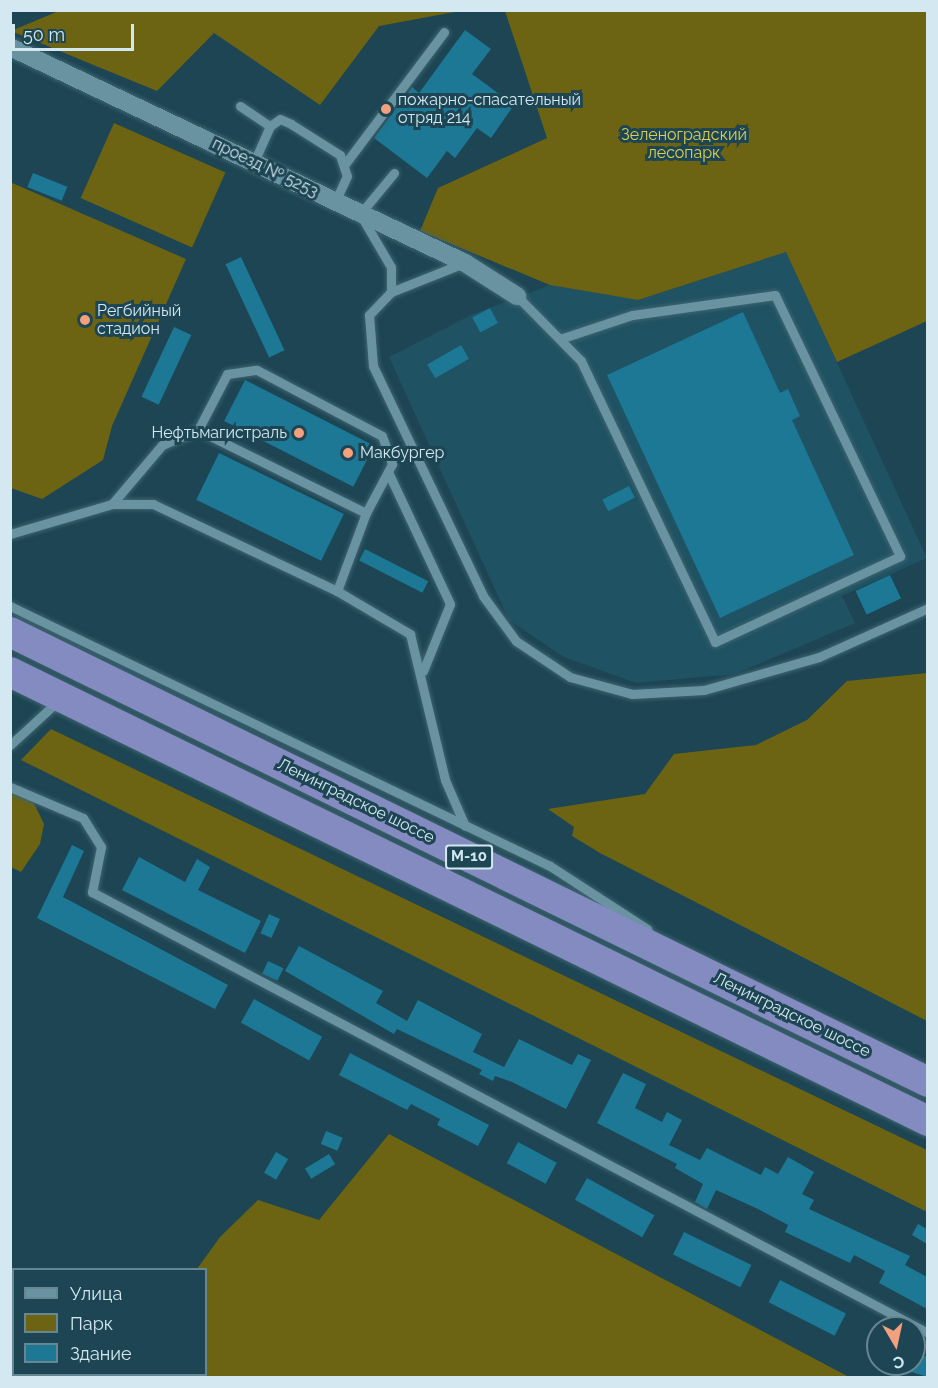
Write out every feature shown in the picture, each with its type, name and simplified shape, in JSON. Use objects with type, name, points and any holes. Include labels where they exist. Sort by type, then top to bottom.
[{"type":"highway","name":"Ленинградское шоссе","points":[[10,632],[927,1082]]},
{"type":"highway","name":"М-10","points":[[10,672],[927,1121]]},
{"type":"street","name":"проезд № 5253","points":[[10,46],[465,263],[517,296]]},
{"type":"lane","points":[[335,202],[346,176],[345,164],[444,32]]},
{"type":"lane","points":[[240,106],[270,126]]},
{"type":"lane","points":[[254,162],[270,126],[280,119],[291,123],[345,164]]},
{"type":"lane","points":[[391,292],[391,267],[360,214],[394,173]]},
{"type":"lane","points":[[465,263],[391,292],[369,315],[373,366],[483,596],[516,641],[570,676],[633,694],[704,690],[819,657],[927,608]]},
{"type":"lane","points":[[517,296],[581,361],[715,642],[900,556],[776,295],[632,315],[560,339]]},
{"type":"lane","points":[[112,504],[162,445],[198,430],[227,374],[257,370],[382,436],[392,464],[366,513],[337,591]]},
{"type":"lane","points":[[198,430],[366,513]]},
{"type":"lane","points":[[388,472],[450,604],[423,671]]},
{"type":"lane","points":[[10,534],[112,504],[153,504],[337,591],[410,633],[423,671],[445,780],[465,826]]},
{"type":"lane","points":[[10,606],[550,866],[739,989]]},
{"type":"lane","points":[[10,745],[61,698]]},
{"type":"lane","points":[[10,787],[82,818],[101,847],[92,892],[927,1333]]},
{"type":"shaded area","points":[[786,252],[927,558],[842,596],[855,623],[735,674],[636,683],[564,657],[509,620],[389,357],[471,315],[550,285],[638,300]]},
{"type":"green space","points":[[61,10],[460,11],[379,26],[320,105],[214,33],[157,91],[11,31]]},
{"type":"green space","name":"Зеленоградский лесопарк","points":[[505,11],[927,11],[927,321],[837,362],[786,252],[638,300],[550,285],[420,231],[438,188],[547,138]]},
{"type":"green space","points":[[114,123],[225,173],[192,248],[81,198]]},
{"type":"green space","name":"Регбийный стадион","points":[[10,182],[186,259],[112,426],[103,460],[42,499],[11,488]]},
{"type":"green space","points":[[927,673],[927,1021],[600,853],[572,836],[574,827],[548,809],[645,794],[674,754],[756,745],[807,720],[847,681]]},
{"type":"green space","points":[[51,729],[927,1150],[927,1212],[21,760]]},
{"type":"green space","points":[[10,790],[34,803],[44,824],[40,844],[21,872],[11,867]]},
{"type":"green space","points":[[389,1134],[849,1377],[11,1377],[12,1338],[12,1376],[207,1376],[207,1268],[198,1268],[220,1237],[258,1200],[319,1220]]},
{"type":"building","points":[[465,30],[491,49],[472,74],[514,105],[491,138],[477,128],[455,158],[447,151],[427,178],[374,138],[412,87],[419,93]]},
{"type":"building","points":[[33,173],[67,187],[62,201],[27,187]]},
{"type":"building","points":[[241,257],[285,350],[269,358],[226,264]]},
{"type":"building","points":[[490,308],[498,323],[480,332],[472,317]]},
{"type":"building","points":[[743,312],[780,393],[788,389],[800,416],[792,420],[854,555],[720,618],[607,375]]},
{"type":"building","points":[[174,327],[191,335],[159,405],[141,397]]},
{"type":"building","points":[[461,345],[469,359],[435,378],[427,364]]},
{"type":"building","name":"Нефтьмагистраль","points":[[245,380],[374,446],[353,487],[224,421]]},
{"type":"building","points":[[219,453],[344,514],[321,561],[196,500]]},
{"type":"building","points":[[629,486],[635,498],[608,511],[602,500]]},
{"type":"building","points":[[365,549],[428,581],[422,593],[359,561]]},
{"type":"building","points":[[890,575],[901,599],[867,615],[856,591]]},
{"type":"building","points":[[72,845],[84,851],[63,897],[228,985],[215,1009],[37,918]]},
{"type":"building","points":[[139,857],[185,882],[197,859],[210,867],[198,890],[261,921],[245,953],[122,890]]},
{"type":"building","points":[[269,914],[280,919],[271,938],[260,933]]},
{"type":"building","points":[[299,946],[383,991],[376,1003],[407,1021],[418,1000],[482,1034],[473,1052],[504,1067],[519,1039],[572,1065],[578,1054],[591,1060],[566,1109],[512,1082],[495,1076],[493,1081],[479,1074],[482,1070],[397,1029],[394,1034],[285,971]]},
{"type":"building","points":[[268,961],[283,968],[277,981],[262,974]]},
{"type":"building","points":[[254,999],[322,1037],[309,1060],[241,1023]]},
{"type":"building","points":[[350,1053],[489,1125],[478,1146],[437,1125],[440,1119],[411,1104],[407,1110],[339,1075]]},
{"type":"building","points":[[623,1073],[646,1084],[635,1108],[662,1122],[667,1112],[682,1120],[669,1145],[700,1160],[707,1148],[761,1175],[765,1167],[778,1174],[788,1157],[814,1172],[802,1194],[814,1200],[809,1209],[910,1256],[905,1265],[927,1277],[927,1309],[879,1283],[885,1271],[854,1255],[850,1263],[785,1232],[788,1225],[758,1209],[716,1190],[707,1209],[695,1202],[703,1184],[675,1168],[677,1164],[597,1123]]},
{"type":"building","points":[[326,1131],[343,1138],[337,1151],[321,1144]]},
{"type":"building","points":[[518,1142],[557,1163],[546,1184],[507,1163]]},
{"type":"building","points":[[276,1152],[288,1159],[276,1180],[264,1173]]},
{"type":"building","points":[[329,1154],[335,1164],[311,1179],[305,1168]]},
{"type":"building","points":[[587,1178],[654,1215],[642,1237],[575,1200]]},
{"type":"building","points":[[918,1224],[927,1229],[927,1244],[912,1235]]},
{"type":"building","points":[[684,1232],[751,1265],[740,1287],[673,1254]]},
{"type":"building","points":[[780,1280],[846,1314],[835,1336],[769,1302]]},
{"type":"place","name":"пожарно-спасательный отряд 214","points":[[386,109]]},
{"type":"place","name":"Регбийный стадион","points":[[85,320]]},
{"type":"place","name":"Нефтьмагистраль","points":[[299,433]]},
{"type":"place","name":"Макбургер","points":[[348,453]]}]
